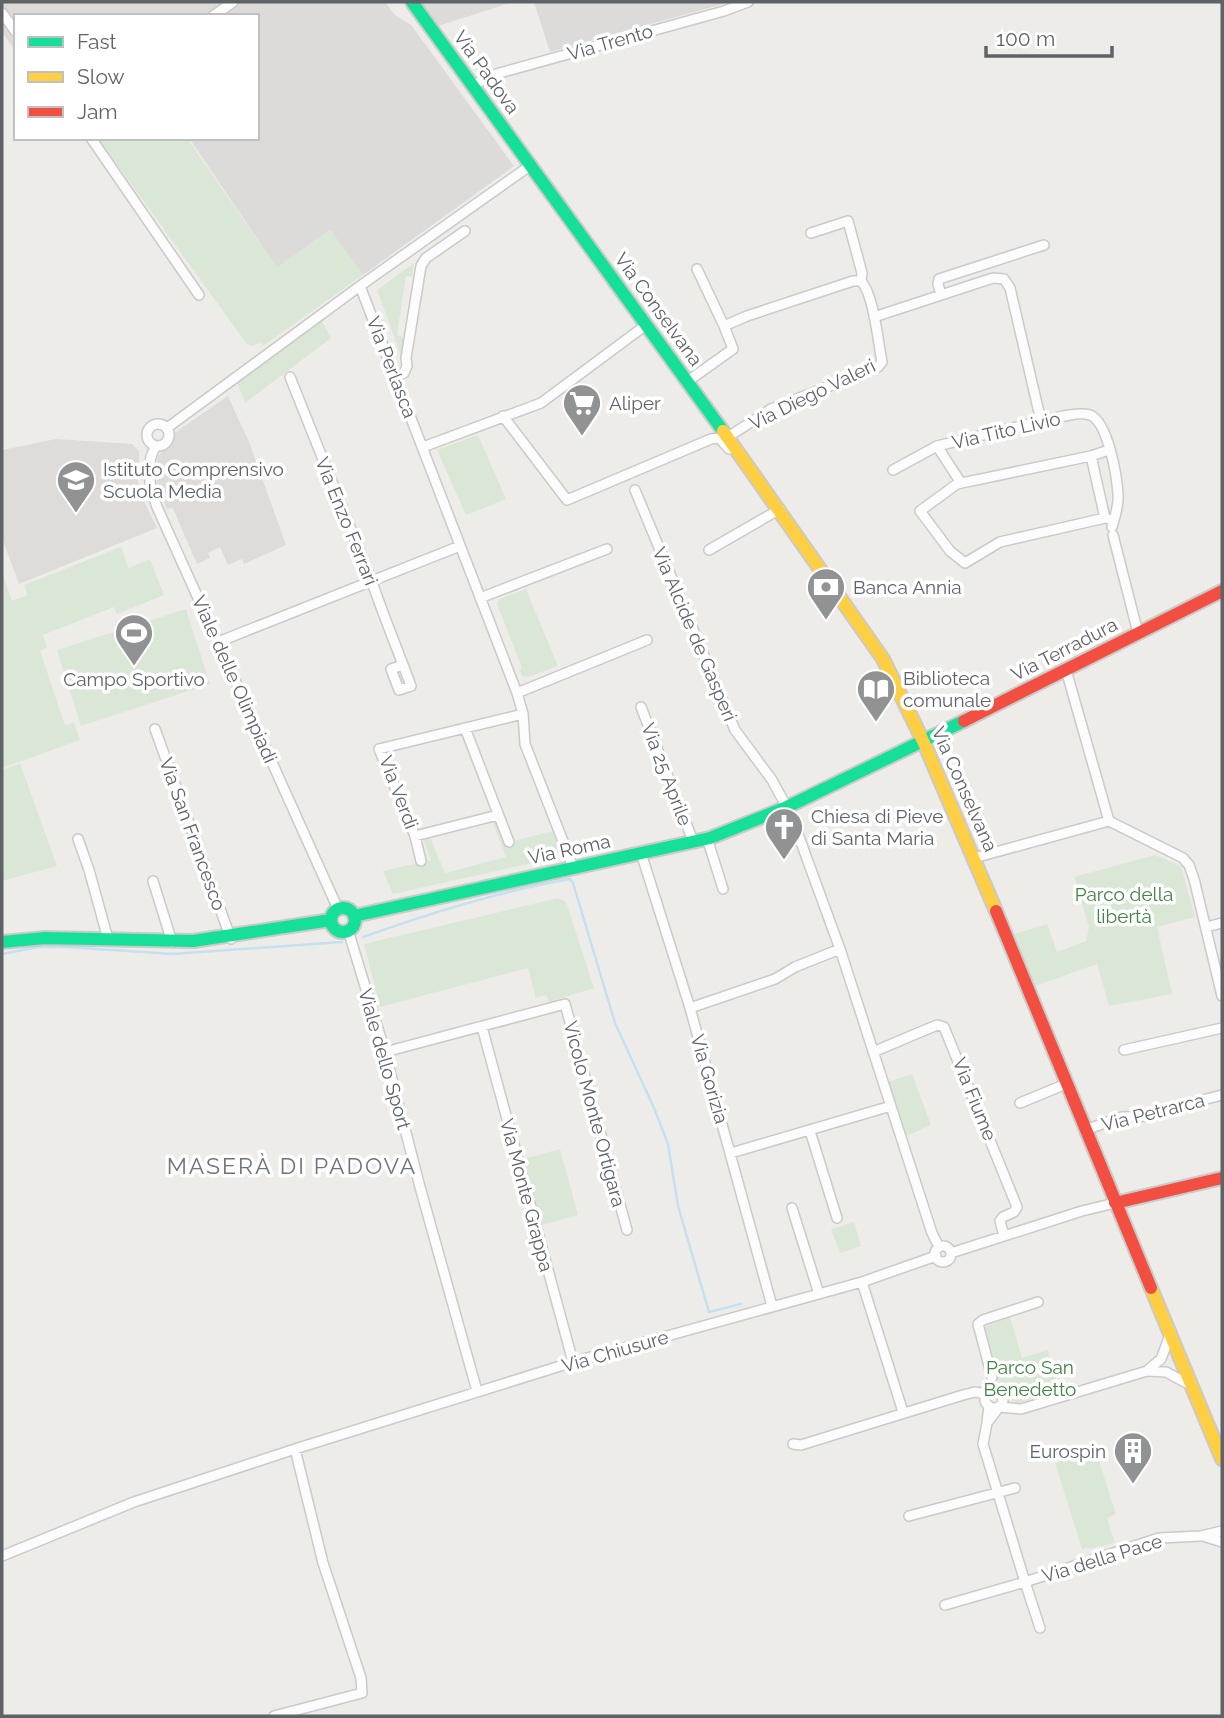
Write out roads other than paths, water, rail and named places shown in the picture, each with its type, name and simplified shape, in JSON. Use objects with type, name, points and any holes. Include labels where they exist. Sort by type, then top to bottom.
[{"type":"main road","name":"Via Padova","points":[[412,2],[531,165]]},
{"type":"main road","name":"Via Conselvana","points":[[531,165],[873,642],[924,743],[974,859],[1222,1459]]},
{"type":"main road","name":"Via Terradura","points":[[788,807],[924,743],[1222,591]]},
{"type":"main road","name":"Via Roma","points":[[354,916],[707,838],[750,824],[788,807]]},
{"type":"main road","points":[[2,942],[71,937],[172,942],[231,939],[334,915],[345,908],[354,916],[355,922],[348,930],[337,930],[334,915]]},
{"type":"main road","points":[[1115,1203],[1222,1178]]},
{"type":"street","points":[[216,14],[233,2]]},
{"type":"street","name":"Via Trento","points":[[473,85],[496,74],[748,2]]},
{"type":"street","points":[[2,13],[14,29]]},
{"type":"street","points":[[92,140],[199,295]]},
{"type":"street","points":[[167,428],[531,165]]},
{"type":"street","name":"Via Diego Valeri","points":[[728,437],[771,409],[878,367],[882,362],[874,317],[861,281],[862,274],[848,221],[811,233]]},
{"type":"street","points":[[394,372],[404,373],[407,366],[421,266],[426,258],[465,231]]},
{"type":"street","points":[[941,295],[937,282],[940,279],[1044,245]]},
{"type":"street","points":[[688,381],[733,349],[697,269]]},
{"type":"street","points":[[874,317],[993,278],[1004,279],[1008,284],[1041,421]]},
{"type":"street","points":[[724,326],[853,281],[861,281]]},
{"type":"street","name":"Via Perlasca","points":[[360,286],[517,693],[523,714],[526,744],[573,867]]},
{"type":"street","points":[[424,447],[541,403],[646,325]]},
{"type":"street","name":"Via Enzo Ferrari","points":[[290,377],[403,665]]},
{"type":"street","name":"Via Tito Livio","points":[[892,470],[937,446],[1078,413],[1090,415],[1100,422],[1106,434],[1119,497],[1111,525],[1138,633]]},
{"type":"street","points":[[503,416],[566,500],[715,438],[722,440],[734,456],[743,458]]},
{"type":"street","points":[[159,424],[167,428],[169,434],[163,445],[156,446],[149,440],[149,429],[159,424]]},
{"type":"street","name":"Viale delle Olimpiadi","points":[[156,446],[149,469],[152,493],[334,915]]},
{"type":"street","points":[[937,446],[961,483]]},
{"type":"street","points":[[1091,456],[1111,525],[1000,542],[965,563],[950,551],[920,510],[961,483],[1109,450]]},
{"type":"street","name":"Via Alcide de Gasperi","points":[[635,490],[735,730],[768,774],[788,807]]},
{"type":"street","points":[[709,550],[780,509]]},
{"type":"street","points":[[218,642],[460,546]]},
{"type":"street","points":[[480,598],[607,549]]},
{"type":"street","points":[[517,693],[647,640]]},
{"type":"street","points":[[1066,670],[1109,821]]},
{"type":"street","name":"Via 25 Aprile","points":[[641,707],[693,841]]},
{"type":"street","name":"Via Verdi","points":[[498,815],[415,836],[379,749],[523,714]]},
{"type":"street","points":[[465,728],[509,842]]},
{"type":"street","name":"Via San Francesco","points":[[155,729],[231,939]]},
{"type":"street","points":[[788,807],[840,949],[937,1252]]},
{"type":"street","points":[[974,859],[1109,821],[1183,859],[1189,865],[1222,996]]},
{"type":"street","points":[[415,836],[421,862]]},
{"type":"street","points":[[707,838],[723,889]]},
{"type":"street","points":[[78,839],[108,939]]},
{"type":"street","name":"Via Gorizia","points":[[641,853],[690,1008],[772,1306]]},
{"type":"street","points":[[153,881],[172,942]]},
{"type":"street","points":[[1206,927],[1222,923]]},
{"type":"street","name":"Viale dello Sport","points":[[348,930],[385,1052],[477,1391]]},
{"type":"street","points":[[690,1008],[775,979],[795,967],[840,949]]},
{"type":"street","name":"Vicolo Monte Ortigara","points":[[482,1027],[565,1004],[627,1230]]},
{"type":"street","name":"Via Fiume","points":[[873,1052],[937,1025],[944,1027],[1017,1207],[1014,1213],[1000,1221],[1004,1236]]},
{"type":"street","points":[[385,1052],[482,1027]]},
{"type":"street","name":"Via Monte Grappa","points":[[482,1027],[573,1362]]},
{"type":"street","points":[[1124,1050],[1222,1028]]},
{"type":"street","points":[[1020,1102],[1066,1084]]},
{"type":"street","name":"Via Petrarca","points":[[1085,1130],[1122,1117],[1143,1118],[1222,1095]]},
{"type":"street","points":[[731,1153],[891,1106]]},
{"type":"street","points":[[810,1131],[837,1218]]},
{"type":"street","name":"Via Chiusure","points":[[2,1556],[134,1502],[477,1391],[862,1282],[937,1252],[941,1261],[946,1261],[951,1253],[1115,1203]]},
{"type":"street","points":[[793,1208],[819,1294]]},
{"type":"street","points":[[862,1282],[903,1412]]},
{"type":"street","name":"Via della Pace","points":[[1038,1302],[978,1324],[992,1377],[993,1398],[983,1444],[1040,1628]]},
{"type":"street","points":[[1147,1371],[1161,1359],[1171,1335]]},
{"type":"street","points":[[793,1444],[801,1445],[975,1392],[1021,1409],[1147,1371],[1166,1372],[1192,1386]]},
{"type":"street","points":[[274,1716],[362,1693],[361,1678],[323,1563],[295,1449]]},
{"type":"street","points":[[909,1516],[1015,1488]]},
{"type":"street","name":"Via della Pace","points":[[945,1605],[1159,1538],[1201,1536],[1222,1531]]},
{"type":"street","points":[[1201,1536],[1222,1542]]},
{"type":"waterway","points":[[363,937],[465,904],[570,879],[615,1023],[668,1144],[678,1206],[709,1312],[741,1304]]},
{"type":"waterway","points":[[2,954],[38,947],[173,954],[342,942]]},
{"type":"place","name":"Aliper","points":[[582,437]]},
{"type":"place","name":"Istituto Comprensivo Scuola Media","points":[[76,514]]},
{"type":"place","name":"Banca Annia","points":[[826,621]]},
{"type":"place","name":"Campo Sportivo","points":[[134,667]]},
{"type":"place","name":"Biblioteca comunale","points":[[876,723]]},
{"type":"place","name":"Chiesa di Pieve di Santa Maria","points":[[784,861]]},
{"type":"place","name":"Eurospin","points":[[1133,1485]]},
{"type":"district","name":"MASERÀ DI PADOVA","points":[[292,1165]]},
{"type":"park label","name":"Parco della libertà","points":[[1124,905]]},
{"type":"park label","name":"Parco San Benedetto","points":[[1030,1378]]}]
